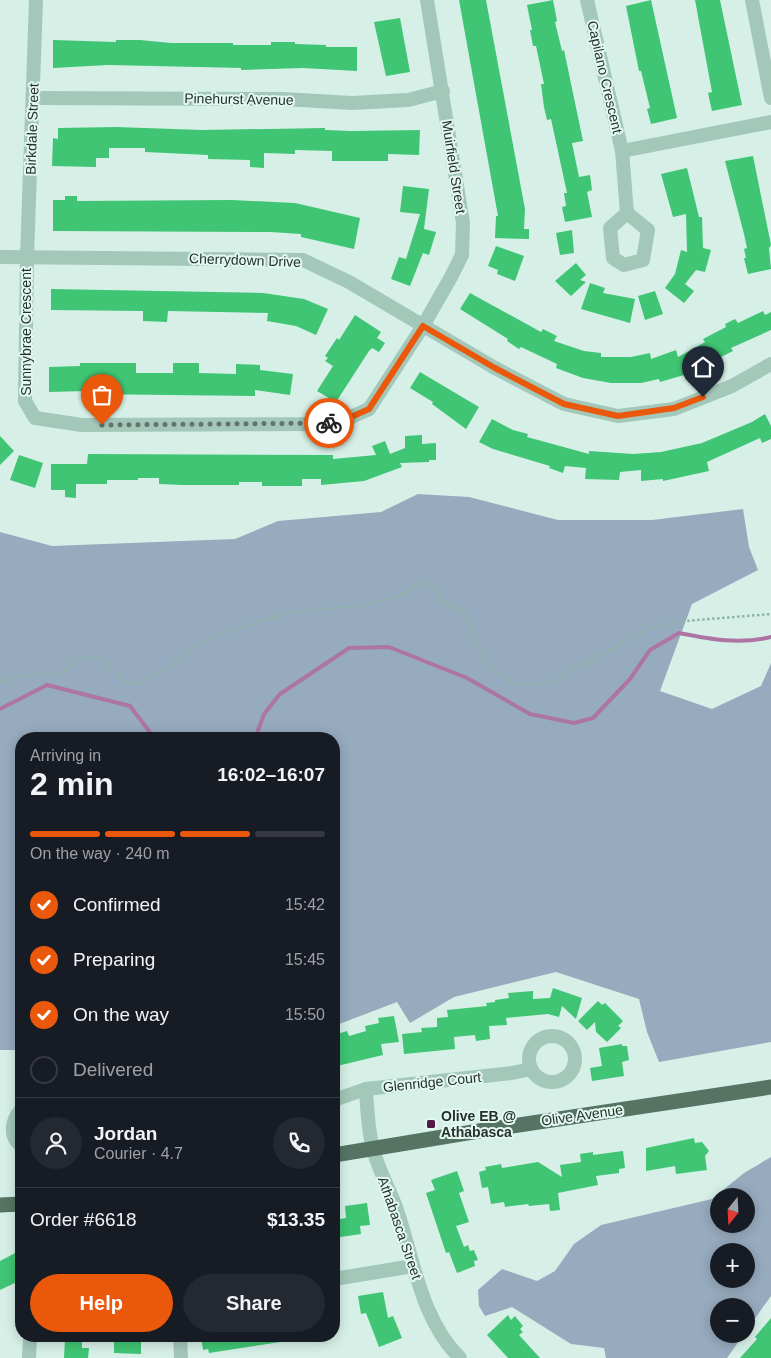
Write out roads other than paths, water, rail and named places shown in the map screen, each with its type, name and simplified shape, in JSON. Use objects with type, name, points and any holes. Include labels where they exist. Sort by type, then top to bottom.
[{"type":"main road","name":"Olive Avenue","points":[[340,1154],[771,1087]]},
{"type":"main road","points":[[0,1205],[15,1204]]},
{"type":"street","name":"Birkdale Street","points":[[27,257],[36,0]]},
{"type":"street","name":"Muirfield Street","points":[[423,326],[462,255],[463,222],[427,0]]},
{"type":"street","name":"Capilano Crescent","points":[[587,0],[622,151],[771,122]]},
{"type":"street","points":[[752,0],[771,98]]},
{"type":"street","name":"Pinehurst Avenue","points":[[34,98],[283,99],[352,103],[408,100],[443,92]]},
{"type":"street","points":[[622,151],[627,213]]},
{"type":"street","name":"Sunnybrae Crescent","points":[[27,257],[25,401],[35,418],[82,425],[316,424],[342,421],[369,409],[423,326]]},
{"type":"street","name":"Cherrydown Drive","points":[[0,258],[303,260],[349,282],[495,368],[564,404],[618,416],[674,408],[732,386],[771,364]]},
{"type":"street","name":"Glenridge Court","points":[[340,1098],[366,1089],[512,1073],[531,1069]]},
{"type":"street","name":"Athabasca Street","points":[[366,1089],[372,1148],[384,1183],[397,1211],[421,1291],[446,1345],[460,1358]]},
{"type":"street","points":[[15,1117],[12,1130],[15,1138]]},
{"type":"street","points":[[340,1278],[413,1266]]},
{"type":"street","points":[[29,1358],[30,1342]]},
{"type":"street","points":[[180,1342],[181,1358]]},
{"type":"waterway","points":[[258,732],[264,714],[280,694],[349,648],[389,647],[467,678],[530,714],[574,723],[593,718],[630,679],[650,650],[679,633],[736,641],[771,637]]},
{"type":"waterway","points":[[0,709],[47,685],[130,706],[150,732]]},
{"type":"place","name":"Olive EB @ Athabasca","points":[[431,1124]]}]
